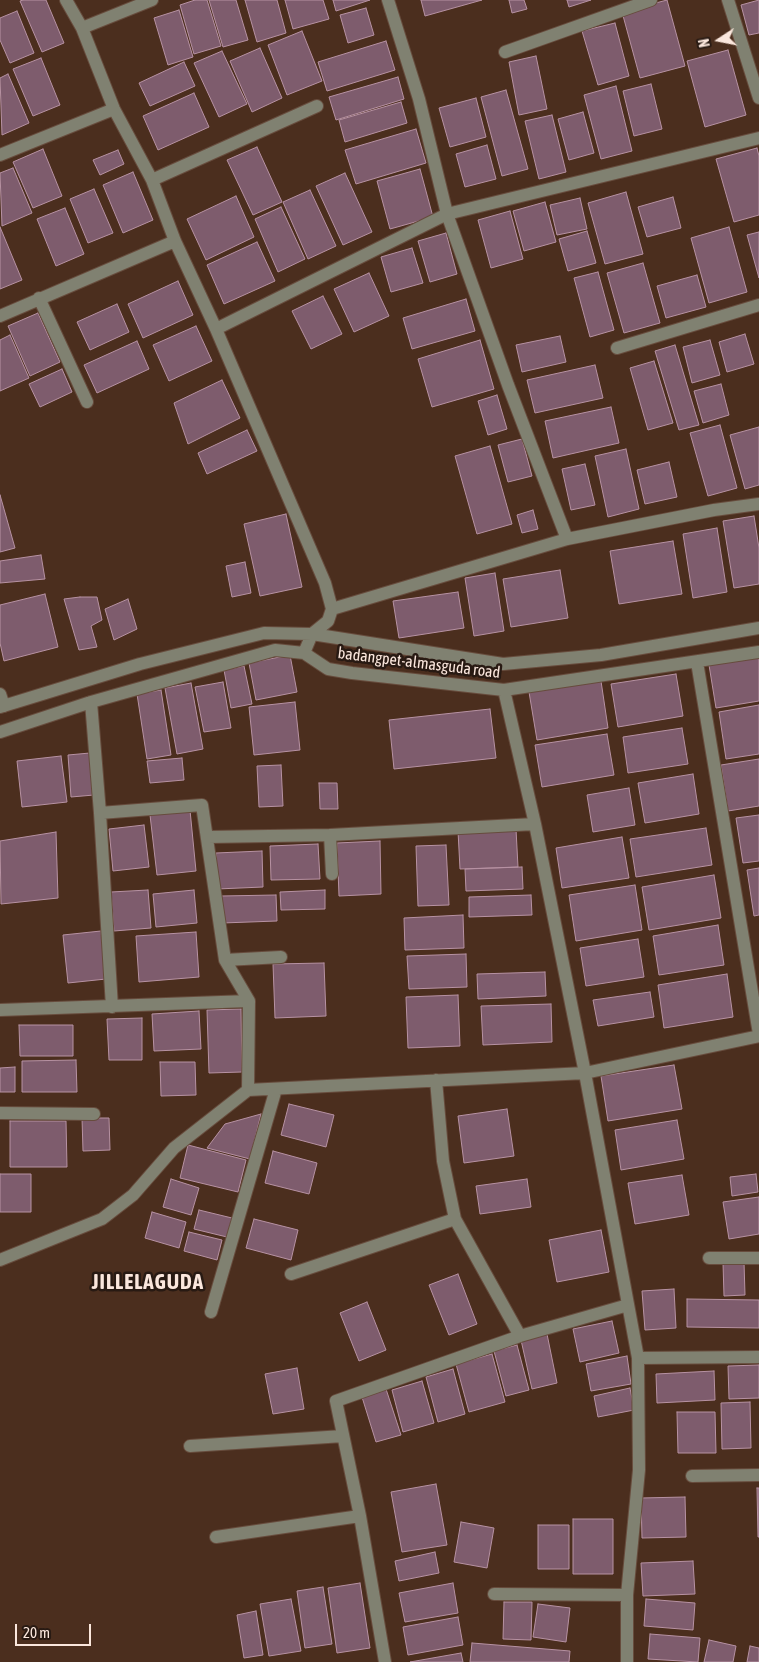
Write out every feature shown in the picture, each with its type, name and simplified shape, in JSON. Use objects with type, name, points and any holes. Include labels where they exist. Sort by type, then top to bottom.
[{"type":"street","points":[[66,0],[82,28],[114,109],[152,180],[175,241],[216,329],[325,583],[332,609],[328,621],[312,634],[304,653]]},
{"type":"street","points":[[82,28],[152,0]]},
{"type":"street","points":[[388,0],[419,99],[447,214],[508,385],[567,539]]},
{"type":"street","points":[[505,52],[650,0]]},
{"type":"street","points":[[728,0],[759,98]]},
{"type":"street","points":[[152,180],[317,106]]},
{"type":"street","points":[[0,155],[114,109]]},
{"type":"street","points":[[216,329],[447,214],[759,138]]},
{"type":"street","points":[[0,316],[175,241]]},
{"type":"street","points":[[39,298],[88,402]]},
{"type":"street","points":[[617,348],[759,305]]},
{"type":"street","points":[[332,609],[567,539],[714,510],[759,504]]},
{"type":"street","name":"badangpet-almasguda road","points":[[1,702],[264,632],[312,634],[503,664],[601,655],[759,628]]},
{"type":"street","name":"badangpet-almasguda road","points":[[0,732],[91,702],[276,650],[304,653],[328,669],[504,690],[759,652]]},
{"type":"street","points":[[0,1260],[102,1218],[133,1195],[174,1148],[248,1090],[585,1073],[759,1035],[697,662]]},
{"type":"street","points":[[504,690],[535,824],[585,1073],[638,1358],[639,1470],[627,1595],[627,1662]]},
{"type":"street","points":[[91,702],[112,1007]]},
{"type":"street","points":[[100,813],[202,805],[225,960],[249,1001],[248,1090]]},
{"type":"street","points":[[208,836],[330,835],[535,824]]},
{"type":"street","points":[[330,835],[332,874]]},
{"type":"street","points":[[225,960],[281,957]]},
{"type":"street","points":[[0,1010],[249,1001]]},
{"type":"street","points":[[436,1080],[444,1161],[455,1219],[520,1336]]},
{"type":"street","points":[[211,1312],[276,1089]]},
{"type":"street","points":[[0,1113],[94,1114]]},
{"type":"street","points":[[291,1274],[455,1219]]},
{"type":"street","points":[[709,1258],[759,1258]]},
{"type":"street","points":[[385,1662],[360,1516],[336,1401],[520,1336],[628,1305]]},
{"type":"street","points":[[638,1358],[759,1356]]},
{"type":"street","points":[[190,1446],[343,1436]]},
{"type":"street","points":[[692,1476],[759,1475]]},
{"type":"street","points":[[216,1537],[360,1516]]},
{"type":"street","points":[[494,1594],[627,1595]]},
{"type":"building","points":[[46,0],[64,43],[42,52],[20,1]]},
{"type":"building","points":[[195,0],[207,0],[221,46],[194,54],[180,5]]},
{"type":"building","points":[[209,0],[236,0],[248,40],[223,47]]},
{"type":"building","points":[[245,0],[277,0],[286,33],[257,42]]},
{"type":"building","points":[[285,0],[323,0],[329,19],[293,29]]},
{"type":"building","points":[[333,0],[370,0],[336,11]]},
{"type":"building","points":[[421,0],[482,0],[425,16]]},
{"type":"building","points":[[509,0],[524,0],[527,9],[512,13]]},
{"type":"building","points":[[567,0],[591,0],[569,7]]},
{"type":"building","points":[[667,0],[685,66],[640,78],[622,12]]},
{"type":"building","points":[[759,0],[759,33],[749,35],[741,5]]},
{"type":"building","points":[[366,8],[374,35],[348,43],[340,15]]},
{"type":"building","points":[[179,10],[193,57],[168,65],[154,18]]},
{"type":"building","points":[[17,11],[34,53],[10,63],[0,40],[0,18]]},
{"type":"building","points":[[615,23],[629,76],[598,85],[582,31]]},
{"type":"building","points":[[302,31],[322,81],[287,95],[268,45]]},
{"type":"building","points":[[386,41],[395,70],[327,91],[318,62]]},
{"type":"building","points":[[260,48],[282,98],[252,112],[230,61]]},
{"type":"building","points":[[728,50],[746,115],[705,127],[687,61]]},
{"type":"building","points":[[222,51],[247,104],[219,117],[194,63]]},
{"type":"building","points":[[536,56],[547,109],[519,115],[509,62]]},
{"type":"building","points":[[41,58],[60,105],[33,116],[13,69]]},
{"type":"building","points":[[184,62],[195,86],[150,106],[139,83]]},
{"type":"building","points":[[8,74],[29,123],[2,135],[0,78]]},
{"type":"building","points":[[398,77],[404,99],[336,120],[329,97]]},
{"type":"building","points":[[651,84],[662,129],[634,136],[623,91]]},
{"type":"building","points":[[616,86],[632,151],[601,159],[584,95]]},
{"type":"building","points":[[506,90],[528,169],[502,176],[481,97]]},
{"type":"building","points":[[194,93],[209,127],[158,150],[143,116]]},
{"type":"building","points":[[476,98],[486,137],[450,147],[439,108]]},
{"type":"building","points":[[401,102],[407,123],[345,142],[339,120]]},
{"type":"building","points":[[583,112],[594,153],[569,160],[558,119]]},
{"type":"building","points":[[552,115],[566,172],[539,179],[525,121]]},
{"type":"building","points":[[416,129],[426,163],[356,184],[345,150]]},
{"type":"building","points":[[487,145],[496,179],[465,187],[456,154]]},
{"type":"building","points":[[257,147],[282,202],[253,215],[227,160]]},
{"type":"building","points":[[757,148],[759,156],[759,215],[734,222],[716,159]]},
{"type":"building","points":[[43,149],[62,196],[33,208],[13,162]]},
{"type":"building","points":[[118,150],[124,164],[100,175],[93,160]]},
{"type":"building","points":[[13,168],[32,213],[2,226],[0,173]]},
{"type":"building","points":[[420,169],[433,217],[390,229],[377,181]]},
{"type":"building","points":[[133,172],[153,220],[123,233],[103,185]]},
{"type":"building","points":[[345,173],[372,232],[343,245],[316,186]]},
{"type":"building","points":[[94,189],[113,233],[88,243],[70,199]]},
{"type":"building","points":[[310,190],[336,246],[308,259],[283,202]]},
{"type":"building","points":[[626,192],[643,254],[605,264],[588,203]]},
{"type":"building","points":[[236,196],[254,237],[206,260],[187,219]]},
{"type":"building","points":[[673,197],[681,228],[647,237],[638,207]]},
{"type":"building","points":[[580,198],[587,229],[557,235],[550,205]]},
{"type":"building","points":[[545,202],[556,242],[524,251],[513,211]]},
{"type":"building","points":[[281,207],[305,259],[278,272],[255,219]]},
{"type":"building","points":[[65,208],[84,254],[56,266],[37,219]]},
{"type":"building","points":[[510,211],[523,259],[491,268],[478,220]]},
{"type":"building","points":[[0,227],[22,280],[0,289]]},
{"type":"building","points":[[729,227],[747,292],[709,303],[691,238]]},
{"type":"building","points":[[587,231],[596,263],[568,271],[559,239]]},
{"type":"building","points":[[759,232],[759,278],[747,235]]},
{"type":"building","points":[[446,233],[457,274],[430,282],[418,241]]},
{"type":"building","points":[[257,242],[275,281],[224,304],[207,265]]},
{"type":"building","points":[[412,248],[423,283],[391,292],[381,257]]},
{"type":"building","points":[[643,263],[660,323],[624,333],[607,273]]},
{"type":"building","points":[[598,272],[614,330],[590,337],[574,278]]},
{"type":"building","points":[[369,273],[389,316],[354,332],[334,289]]},
{"type":"building","points":[[697,275],[706,307],[666,318],[657,286]]},
{"type":"building","points":[[178,281],[193,315],[143,338],[128,304]]},
{"type":"building","points":[[323,296],[342,334],[311,349],[292,311]]},
{"type":"building","points":[[466,299],[475,331],[412,349],[403,318]]},
{"type":"building","points":[[117,304],[129,332],[90,350],[77,322]]},
{"type":"building","points":[[38,313],[60,362],[30,376],[8,326]]},
{"type":"building","points":[[196,326],[212,361],[169,381],[153,345]]},
{"type":"building","points":[[745,334],[754,364],[727,372],[719,342]]},
{"type":"building","points":[[10,335],[29,378],[0,391],[0,340]]},
{"type":"building","points":[[560,336],[566,362],[522,372],[516,345]]},
{"type":"building","points":[[480,340],[494,389],[432,407],[418,359]]},
{"type":"building","points":[[710,340],[720,375],[692,383],[683,347]]},
{"type":"building","points":[[137,341],[149,369],[97,393],[84,365]]},
{"type":"building","points":[[675,345],[699,425],[679,430],[655,351]]},
{"type":"building","points":[[654,361],[673,423],[648,430],[630,368]]},
{"type":"building","points":[[595,365],[603,398],[535,413],[527,380]]},
{"type":"building","points":[[62,369],[72,392],[40,407],[29,384]]},
{"type":"building","points":[[222,380],[240,418],[188,444],[174,403]]},
{"type":"building","points":[[721,384],[729,415],[703,423],[694,391]]},
{"type":"building","points":[[497,395],[507,429],[488,435],[478,401]]},
{"type":"building","points":[[611,407],[619,443],[553,458],[545,421]]},
{"type":"building","points":[[720,425],[737,488],[708,496],[690,433]]},
{"type":"building","points":[[759,427],[759,485],[745,489],[730,435]]},
{"type":"building","points":[[247,430],[257,451],[207,474],[198,453]]},
{"type":"building","points":[[522,439],[532,476],[508,482],[498,445]]},
{"type":"building","points":[[490,446],[512,524],[477,534],[455,456]]},
{"type":"building","points":[[626,449],[639,509],[608,517],[595,456]]},
{"type":"building","points":[[669,462],[677,497],[645,504],[637,470]]},
{"type":"building","points":[[585,464],[595,505],[571,510],[562,469]]},
{"type":"building","points":[[0,495],[15,548],[0,552]]},
{"type":"building","points":[[533,510],[538,529],[522,533],[517,515]]},
{"type":"building","points":[[286,514],[302,587],[260,596],[244,524]]},
{"type":"building","points":[[754,516],[759,548],[759,584],[734,588],[723,521]]},
{"type":"building","points":[[717,528],[727,592],[693,598],[683,534]]},
{"type":"building","points":[[673,541],[682,594],[619,604],[610,551]]},
{"type":"building","points":[[41,555],[45,579],[0,583],[0,561]]},
{"type":"building","points":[[245,562],[251,593],[232,597],[226,566]]},
{"type":"building","points":[[560,570],[568,618],[511,627],[503,579]]},
{"type":"building","points":[[495,573],[504,631],[474,636],[465,578]]},
{"type":"building","points":[[458,592],[464,628],[399,638],[393,601]]},
{"type":"building","points":[[45,594],[58,647],[4,661],[0,643],[0,605]]},
{"type":"building","points":[[97,597],[102,620],[91,626],[97,647],[79,650],[64,599]]},
{"type":"building","points":[[128,599],[137,629],[114,640],[105,609]]},
{"type":"building","points":[[290,655],[297,692],[256,700],[249,663]]},
{"type":"building","points":[[759,657],[759,701],[716,708],[709,665]]},
{"type":"building","points":[[244,666],[252,704],[231,708],[224,670]]},
{"type":"building","points":[[676,674],[683,716],[618,727],[611,684]]},
{"type":"building","points":[[601,681],[608,728],[537,740],[529,692]]},
{"type":"building","points":[[223,682],[231,728],[204,732],[195,687]]},
{"type":"building","points":[[191,683],[203,749],[177,754],[165,688]]},
{"type":"building","points":[[161,690],[171,755],[147,759],[137,694]]},
{"type":"building","points":[[295,702],[300,750],[254,755],[249,707]]},
{"type":"building","points":[[759,705],[759,754],[726,759],[719,712]]},
{"type":"building","points":[[490,709],[496,758],[394,769],[389,720]]},
{"type":"building","points":[[682,728],[688,764],[628,773],[623,737]]},
{"type":"building","points":[[607,734],[614,775],[542,787],[535,745]]},
{"type":"building","points":[[90,753],[94,795],[71,797],[68,755]]},
{"type":"building","points":[[61,756],[67,802],[22,807],[17,761]]},
{"type":"building","points":[[182,758],[184,780],[150,783],[147,761]]},
{"type":"building","points":[[759,759],[759,806],[728,811],[721,765]]},
{"type":"building","points":[[281,765],[283,806],[259,807],[257,766]]},
{"type":"building","points":[[693,774],[699,814],[645,823],[638,783]]},
{"type":"building","points":[[319,783],[337,783],[338,809],[320,809]]},
{"type":"building","points":[[629,788],[635,825],[593,832],[587,795]]},
{"type":"building","points":[[190,810],[196,871],[157,875],[150,815]]},
{"type":"building","points":[[759,815],[759,861],[743,863],[736,818]]},
{"type":"building","points":[[144,825],[149,867],[113,871],[109,829]]},
{"type":"building","points":[[706,828],[712,865],[636,877],[630,839]]},
{"type":"building","points":[[516,829],[518,867],[460,869],[458,831]]},
{"type":"building","points":[[56,832],[58,898],[1,904],[0,841]]},
{"type":"building","points":[[622,837],[629,878],[562,888],[556,848]]},
{"type":"building","points":[[380,841],[381,894],[339,896],[337,843]]},
{"type":"building","points":[[318,844],[320,879],[271,880],[270,846]]},
{"type":"building","points":[[446,845],[449,905],[418,906],[416,846]]},
{"type":"building","points":[[262,851],[263,887],[217,889],[216,853]]},
{"type":"building","points":[[522,867],[523,889],[466,891],[465,869]]},
{"type":"building","points":[[759,868],[759,915],[754,916],[747,870]]},
{"type":"building","points":[[714,875],[721,918],[649,930],[642,887]]},
{"type":"building","points":[[635,885],[642,930],[576,941],[569,895]]},
{"type":"building","points":[[148,890],[151,928],[114,931],[111,892]]},
{"type":"building","points":[[194,890],[197,923],[156,927],[153,894]]},
{"type":"building","points":[[325,890],[325,909],[281,910],[280,892]]},
{"type":"building","points":[[276,895],[277,921],[222,923],[221,896]]},
{"type":"building","points":[[531,895],[532,915],[469,917],[469,897]]},
{"type":"building","points":[[463,915],[464,948],[405,950],[404,918]]},
{"type":"building","points":[[718,925],[724,965],[659,975],[653,936]]},
{"type":"building","points":[[101,931],[106,979],[68,983],[63,935]]},
{"type":"building","points":[[196,932],[199,977],[139,982],[136,936]]},
{"type":"building","points":[[638,939],[644,977],[586,986],[580,948]]},
{"type":"building","points":[[466,954],[467,987],[409,989],[407,956]]},
{"type":"building","points":[[324,963],[326,1016],[275,1018],[273,964]]},
{"type":"building","points":[[545,972],[546,996],[478,999],[477,974]]},
{"type":"building","points":[[727,974],[733,1017],[664,1028],[658,985]]},
{"type":"building","points":[[650,992],[654,1017],[598,1026],[593,1000]]},
{"type":"building","points":[[458,995],[460,1046],[408,1048],[406,997]]},
{"type":"building","points":[[551,1004],[552,1042],[483,1045],[481,1006]]},
{"type":"building","points":[[241,1009],[242,1072],[209,1073],[207,1010]]},
{"type":"building","points":[[199,1011],[201,1049],[154,1051],[152,1014]]},
{"type":"building","points":[[142,1018],[142,1060],[109,1060],[107,1019]]},
{"type":"building","points":[[19,1025],[73,1025],[73,1056],[20,1056]]},
{"type":"building","points":[[76,1060],[77,1092],[22,1092],[22,1061]]},
{"type":"building","points":[[160,1062],[195,1062],[196,1095],[161,1096]]},
{"type":"building","points":[[674,1065],[682,1109],[608,1121],[601,1076]]},
{"type":"building","points":[[15,1067],[15,1092],[0,1092],[0,1068]]},
{"type":"building","points":[[289,1104],[334,1115],[326,1147],[281,1135]]},
{"type":"building","points":[[507,1109],[514,1156],[464,1163],[458,1116]]},
{"type":"building","points":[[261,1114],[250,1159],[207,1148],[225,1124]]},
{"type":"building","points":[[82,1118],[109,1118],[110,1150],[83,1151]]},
{"type":"building","points":[[677,1120],[684,1159],[621,1170],[615,1130]]},
{"type":"building","points":[[10,1121],[66,1121],[67,1167],[10,1167]]},
{"type":"building","points":[[188,1145],[246,1160],[238,1192],[180,1178]]},
{"type":"building","points":[[273,1151],[317,1163],[309,1194],[265,1183]]},
{"type":"building","points":[[0,1174],[31,1174],[31,1212],[0,1212]]},
{"type":"building","points":[[756,1174],[758,1192],[732,1196],[730,1177]]},
{"type":"building","points":[[682,1175],[689,1215],[635,1224],[628,1183]]},
{"type":"building","points":[[171,1179],[199,1188],[191,1215],[163,1207]]},
{"type":"building","points":[[527,1179],[531,1207],[480,1214],[476,1186]]},
{"type":"building","points":[[759,1197],[759,1234],[729,1239],[723,1202]]},
{"type":"building","points":[[199,1210],[232,1218],[227,1237],[194,1229]]},
{"type":"building","points":[[152,1212],[186,1222],[179,1248],[145,1238]]},
{"type":"building","points":[[254,1219],[298,1230],[291,1260],[246,1248]]},
{"type":"building","points":[[601,1230],[609,1272],[557,1282],[549,1240]]},
{"type":"building","points":[[189,1232],[222,1240],[217,1260],[184,1251]]},
{"type":"building","points":[[744,1262],[745,1295],[724,1296],[723,1263]]},
{"type":"building","points":[[458,1274],[477,1324],[449,1335],[429,1285]]},
{"type":"building","points":[[674,1289],[676,1328],[645,1330],[642,1291]]},
{"type":"building","points":[[687,1299],[759,1300],[759,1328],[687,1327]]},
{"type":"building","points":[[367,1302],[386,1350],[359,1361],[340,1313]]},
{"type":"building","points":[[612,1321],[619,1353],[580,1362],[573,1329]]},
{"type":"building","points":[[547,1334],[557,1383],[532,1389],[521,1340]]},
{"type":"building","points":[[517,1345],[529,1390],[506,1396],[494,1351]]},
{"type":"building","points":[[492,1354],[505,1402],[469,1412],[456,1364]]},
{"type":"building","points":[[627,1356],[631,1384],[591,1391],[586,1364]]},
{"type":"building","points":[[759,1365],[759,1398],[729,1399],[728,1366]]},
{"type":"building","points":[[297,1368],[304,1409],[273,1414],[265,1374]]},
{"type":"building","points":[[453,1369],[465,1414],[438,1422],[426,1377]]},
{"type":"building","points":[[714,1371],[715,1400],[657,1403],[656,1374]]},
{"type":"building","points":[[422,1381],[434,1423],[403,1432],[392,1390]]},
{"type":"building","points":[[630,1388],[634,1410],[598,1417],[594,1396]]},
{"type":"building","points":[[386,1389],[401,1435],[376,1442],[362,1397]]},
{"type":"building","points":[[750,1402],[751,1448],[722,1449],[721,1403]]},
{"type":"building","points":[[677,1412],[715,1412],[716,1453],[678,1453]]},
{"type":"building","points":[[436,1484],[447,1545],[402,1552],[391,1492]]},
{"type":"building","points":[[757,1488],[759,1488],[759,1537],[758,1537]]},
{"type":"building","points":[[685,1497],[686,1537],[642,1538],[641,1498]]},
{"type":"building","points":[[573,1519],[613,1519],[613,1574],[573,1574]]},
{"type":"building","points":[[461,1522],[494,1528],[487,1568],[454,1562]]},
{"type":"building","points":[[538,1525],[569,1525],[569,1569],[538,1569]]},
{"type":"building","points":[[435,1552],[439,1573],[399,1581],[395,1561]]},
{"type":"building","points":[[693,1561],[695,1594],[643,1596],[641,1563]]},
{"type":"building","points":[[360,1583],[370,1648],[337,1653],[328,1588]]},
{"type":"building","points":[[453,1583],[458,1613],[405,1622],[399,1593]]},
{"type":"building","points":[[323,1587],[332,1644],[305,1648],[297,1591]]},
{"type":"building","points":[[291,1599],[301,1651],[269,1656],[260,1604]]},
{"type":"building","points":[[646,1599],[695,1603],[693,1630],[644,1626]]},
{"type":"building","points":[[504,1602],[532,1602],[531,1640],[503,1639]]},
{"type":"building","points":[[538,1604],[570,1608],[566,1642],[533,1637]]},
{"type":"building","points":[[256,1611],[263,1655],[244,1658],[237,1615]]},
{"type":"building","points":[[458,1617],[463,1645],[408,1655],[403,1627]]},
{"type":"building","points":[[650,1634],[700,1638],[698,1662],[648,1659]]},
{"type":"building","points":[[709,1640],[736,1646],[733,1662],[704,1662]]},
{"type":"building","points":[[472,1643],[570,1651],[569,1662],[470,1662]]},
{"type":"building","points":[[750,1646],[759,1648],[759,1662],[747,1662]]},
{"type":"building","points":[[461,1653],[463,1662],[410,1662]]},
{"type":"district","name":"JILLELAGUDA","points":[[148,1282]]}]
